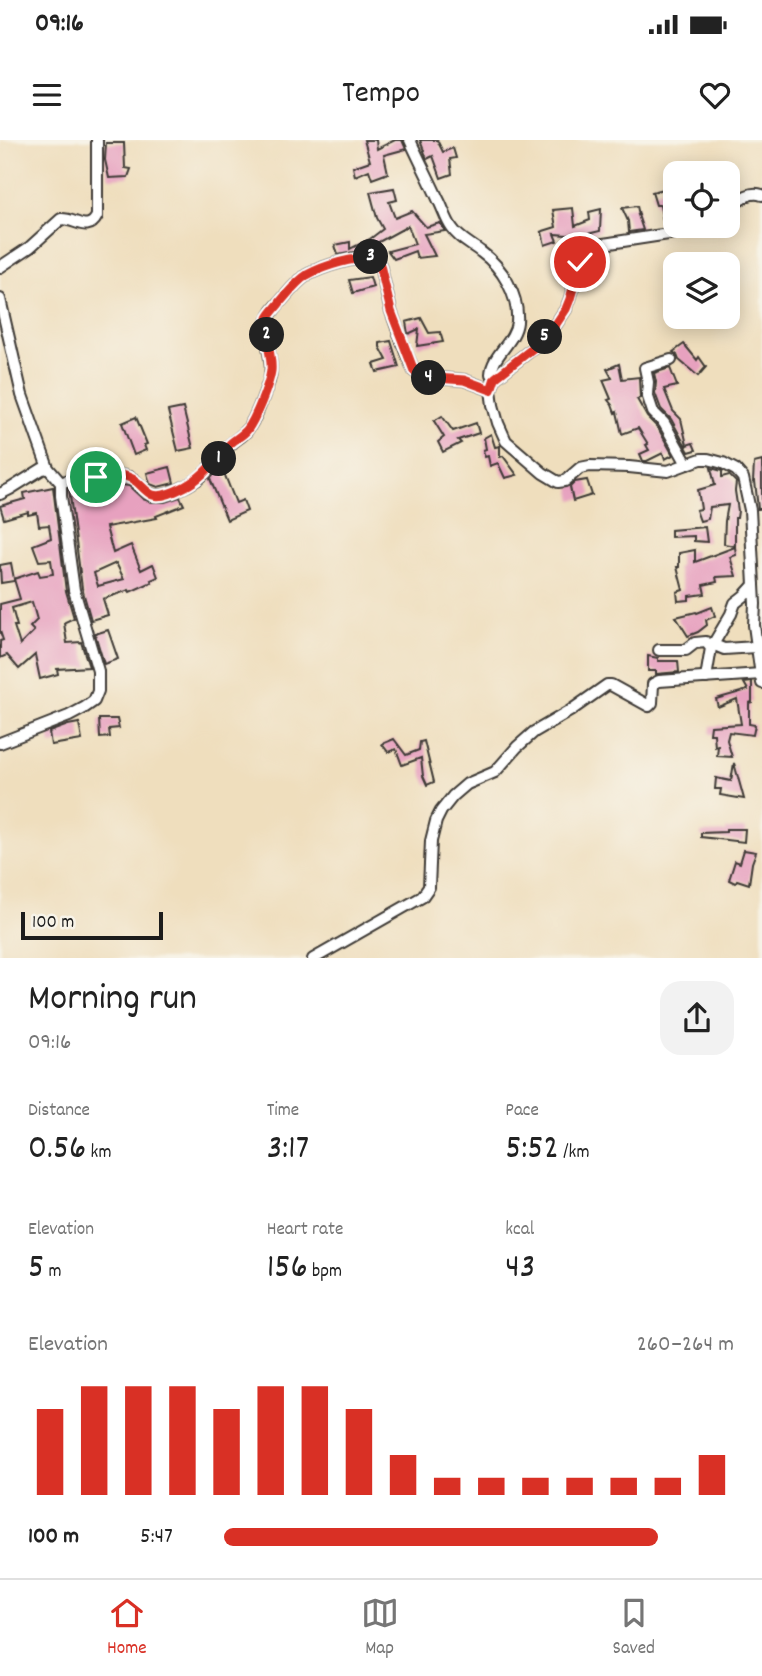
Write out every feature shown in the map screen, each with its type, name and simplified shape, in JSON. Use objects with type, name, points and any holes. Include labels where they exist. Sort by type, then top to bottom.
[{"type":"street","points":[[0,267],[30,247],[61,219],[66,218],[83,225],[95,220],[97,140]]},
{"type":"street","points":[[313,958],[422,897],[429,887],[431,841],[436,821],[461,788],[495,772],[534,732],[608,685],[649,706],[652,703],[655,682],[706,678],[761,679],[754,625],[758,612],[750,510],[743,478],[736,470],[723,463],[701,459],[674,470],[664,471],[629,467],[584,467],[565,481],[558,482],[543,473],[506,441],[493,405],[491,374],[492,367],[513,335],[517,323],[511,289],[500,270],[452,228],[410,140]]},
{"type":"street","points":[[740,201],[750,194],[762,195]]},
{"type":"street","points":[[61,483],[110,474],[131,478],[151,495],[157,496],[182,488],[200,477],[231,443],[247,430],[255,416],[271,373],[267,326],[273,311],[305,276],[327,267],[374,258],[380,265],[391,311],[414,371],[423,377],[493,384],[541,342],[556,324],[570,299],[580,262],[591,248],[663,235]]},
{"type":"street","points":[[0,299],[22,395],[48,468],[61,483],[63,519],[74,590],[99,681],[94,701],[84,708],[0,743]]},
{"type":"street","points":[[671,360],[645,368],[648,382],[646,394],[653,412],[664,423],[687,464]]},
{"type":"street","points":[[0,494],[48,468]]},
{"type":"street","points":[[706,678],[712,646],[735,603],[744,597],[754,584]]},
{"type":"street","points":[[659,650],[686,650],[699,642],[724,649],[756,648]]},
{"type":"building","points":[[364,140],[376,140],[377,149],[395,140],[402,140],[406,149],[384,155],[388,173],[372,179],[369,170],[355,176],[353,167],[370,161]]},
{"type":"building","points":[[420,140],[437,140],[443,152],[453,148],[456,158],[450,159],[452,174],[441,178],[433,156],[427,159]]},
{"type":"building","points":[[106,143],[124,143],[125,168],[131,169],[128,177],[109,178],[105,160]]},
{"type":"building","points":[[394,188],[397,200],[389,202],[395,218],[412,211],[426,227],[440,223],[445,231],[424,234],[435,256],[417,258],[415,251],[394,259],[388,251],[415,244],[408,226],[364,250],[338,255],[335,245],[350,242],[350,249],[383,229],[370,192]]},
{"type":"building","points":[[663,189],[663,222],[660,205],[656,205],[652,192]]},
{"type":"building","points":[[637,206],[643,230],[629,232],[628,221],[622,208]]},
{"type":"building","points":[[573,208],[575,226],[590,220],[589,212],[601,209],[600,231],[587,234],[587,239],[578,242],[578,236],[554,234],[557,241],[545,245],[540,232],[556,227],[553,210]]},
{"type":"building","points":[[370,277],[373,287],[353,293],[349,280]]},
{"type":"building","points":[[421,318],[429,333],[440,332],[443,342],[417,346],[419,329],[408,334],[406,322]]},
{"type":"building","points":[[391,341],[399,367],[377,372],[374,364],[387,360],[380,343]]},
{"type":"building","points":[[684,344],[706,367],[698,376],[673,352]]},
{"type":"building","points":[[619,364],[622,379],[639,377],[640,398],[637,399],[673,455],[665,459],[663,453],[643,461],[640,454],[649,450],[638,428],[622,434],[617,412],[615,413],[608,400],[611,399],[603,380],[612,378],[607,369]]},
{"type":"building","points":[[670,368],[677,386],[664,389],[673,411],[681,419],[687,445],[693,443],[696,450],[689,452],[671,419],[661,409],[655,393],[654,373]]},
{"type":"building","points":[[183,408],[193,448],[178,451],[168,411]]},
{"type":"building","points":[[442,416],[453,431],[476,423],[479,433],[458,440],[461,443],[443,452],[438,442],[444,437],[434,421]]},
{"type":"building","points":[[136,417],[147,444],[144,445],[146,450],[134,455],[122,423]]},
{"type":"building","points":[[491,434],[495,447],[500,446],[500,457],[503,456],[517,475],[505,478],[498,463],[490,466],[488,456],[485,457],[483,450],[486,449],[484,438]]},
{"type":"building","points":[[226,461],[230,470],[224,473],[236,503],[243,500],[247,511],[227,520],[210,479]]},
{"type":"building","points":[[762,461],[762,509],[758,509],[755,481],[753,482],[754,463]]},
{"type":"building","points":[[170,467],[174,483],[158,487],[150,484],[147,473]]},
{"type":"building","points":[[711,468],[722,471],[722,477],[729,475],[736,482],[738,511],[735,518],[735,546],[724,544],[728,505],[710,507],[708,519],[700,521],[696,510],[701,509],[698,490],[715,485]]},
{"type":"building","points":[[587,480],[592,495],[573,501],[570,487],[575,482]]},
{"type":"building","points":[[109,483],[129,486],[143,499],[152,502],[165,502],[180,497],[184,505],[156,516],[157,518],[106,527],[113,553],[131,545],[141,570],[153,564],[158,577],[130,592],[129,590],[103,599],[108,615],[91,620],[82,588],[69,488]],"holes":[[[116,563],[124,579],[98,586],[94,573]]]},
{"type":"building","points":[[53,487],[66,591],[74,618],[64,623],[67,643],[81,642],[89,667],[57,669],[58,674],[40,679],[35,655],[19,669],[7,655],[0,658],[0,641],[3,640],[0,631],[0,604],[20,599],[14,579],[38,571],[40,576],[53,574],[51,560],[39,561],[33,545],[51,538],[49,525],[39,526],[37,513],[28,515],[28,512],[4,519],[0,506],[25,499],[24,493]],"holes":[[[32,602],[37,620],[30,627],[34,631],[20,645],[12,608]]]},
{"type":"building","points":[[705,527],[707,542],[694,541],[694,536],[671,537],[671,530]]},
{"type":"building","points":[[735,547],[736,555],[730,557],[736,576],[716,577],[717,582],[703,585],[705,594],[678,601],[677,592],[683,590],[677,567],[679,553],[695,550],[695,562]]},
{"type":"building","points":[[11,563],[14,581],[1,583],[0,565]]},
{"type":"building","points":[[712,607],[715,616],[706,620],[707,625],[698,632],[688,636],[676,617]]},
{"type":"building","points":[[108,630],[118,659],[104,664],[95,634]]},
{"type":"building","points":[[648,656],[658,658],[658,661],[678,661],[679,672],[656,674],[656,671],[648,671]]},
{"type":"building","points":[[752,682],[749,724],[755,725],[753,735],[729,732],[727,740],[732,757],[717,756],[718,746],[715,747],[714,734],[710,734],[711,726],[741,724],[737,699],[718,707],[716,699],[748,690],[744,683]]},
{"type":"building","points":[[99,719],[117,719],[119,728],[109,729],[110,737],[100,738]]},
{"type":"building","points":[[79,723],[82,740],[51,745],[49,732]]},
{"type":"building","points":[[394,739],[406,755],[419,750],[420,742],[424,741],[434,782],[427,785],[421,758],[402,765],[396,749],[388,752],[382,744]]},
{"type":"building","points":[[734,763],[744,799],[720,795],[721,789],[715,789],[716,778],[731,781]]},
{"type":"building","points":[[726,829],[745,829],[744,842],[701,837],[701,833],[726,832]]},
{"type":"building","points":[[744,850],[756,852],[749,884],[729,880],[735,861],[740,863]]},
{"type":"route","points":[[96,477],[110,474],[131,478],[151,495],[164,495],[200,477],[219,459],[231,443],[247,430],[270,379],[268,318],[305,276],[345,262],[374,258],[380,265],[391,311],[414,371],[423,377],[464,380],[491,390],[495,378],[541,342],[556,324],[570,299],[580,262]]}]
